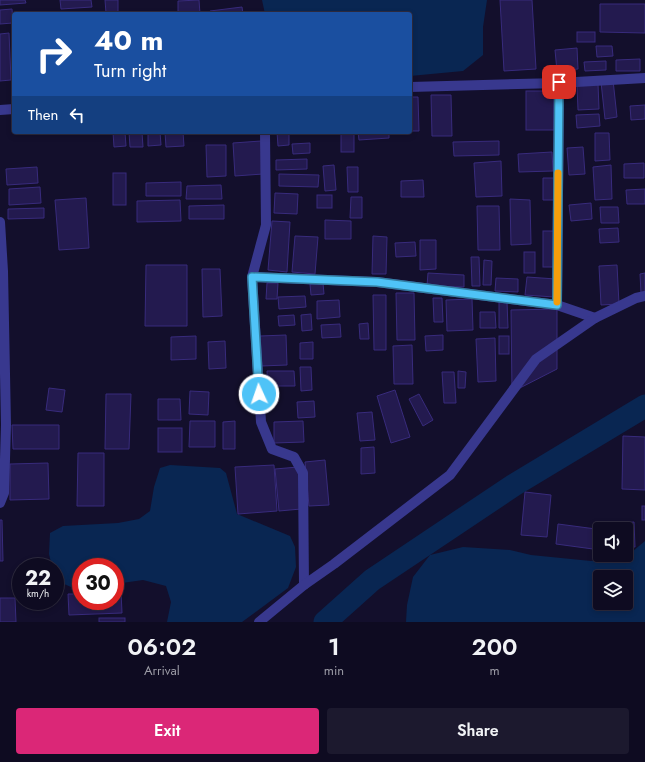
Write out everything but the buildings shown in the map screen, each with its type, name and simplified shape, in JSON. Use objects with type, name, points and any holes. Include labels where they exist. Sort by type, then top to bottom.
[{"type":"street","points":[[412,87],[645,78]]},
{"type":"street","points":[[557,305],[559,82]]},
{"type":"street","points":[[0,110],[12,109]]},
{"type":"street","points":[[265,134],[266,225],[252,277],[261,422],[272,449],[294,456],[303,473],[304,585]]},
{"type":"street","points":[[0,222],[3,271],[6,424],[4,493],[0,503]]},
{"type":"street","points":[[252,277],[377,282],[557,305],[595,318]]},
{"type":"street","points":[[258,622],[304,585],[334,564],[450,475],[536,359],[595,318],[636,298],[645,296]]},
{"type":"water","points":[[262,0],[487,0],[483,27],[483,55],[463,71],[412,76],[412,12],[265,12]]},
{"type":"water","points":[[170,465],[220,468],[226,473],[237,514],[290,536],[295,547],[296,567],[288,588],[242,622],[167,622],[171,602],[166,586],[143,580],[124,583],[124,558],[72,558],[72,587],[64,584],[64,558],[50,558],[50,533],[63,526],[118,523],[139,519],[150,511],[154,487],[160,468]]},
{"type":"water","points":[[645,541],[645,622],[406,622],[407,605],[413,577],[430,555],[463,547],[510,550],[531,555],[591,561],[633,562],[633,551]]},
{"type":"waterway","points":[[325,622],[372,580],[514,485],[645,406]]},
{"type":"slow traffic","points":[[557,302],[558,173]]},
{"type":"route","points":[[259,394],[258,352],[252,277],[377,282],[557,305],[559,82]]}]
